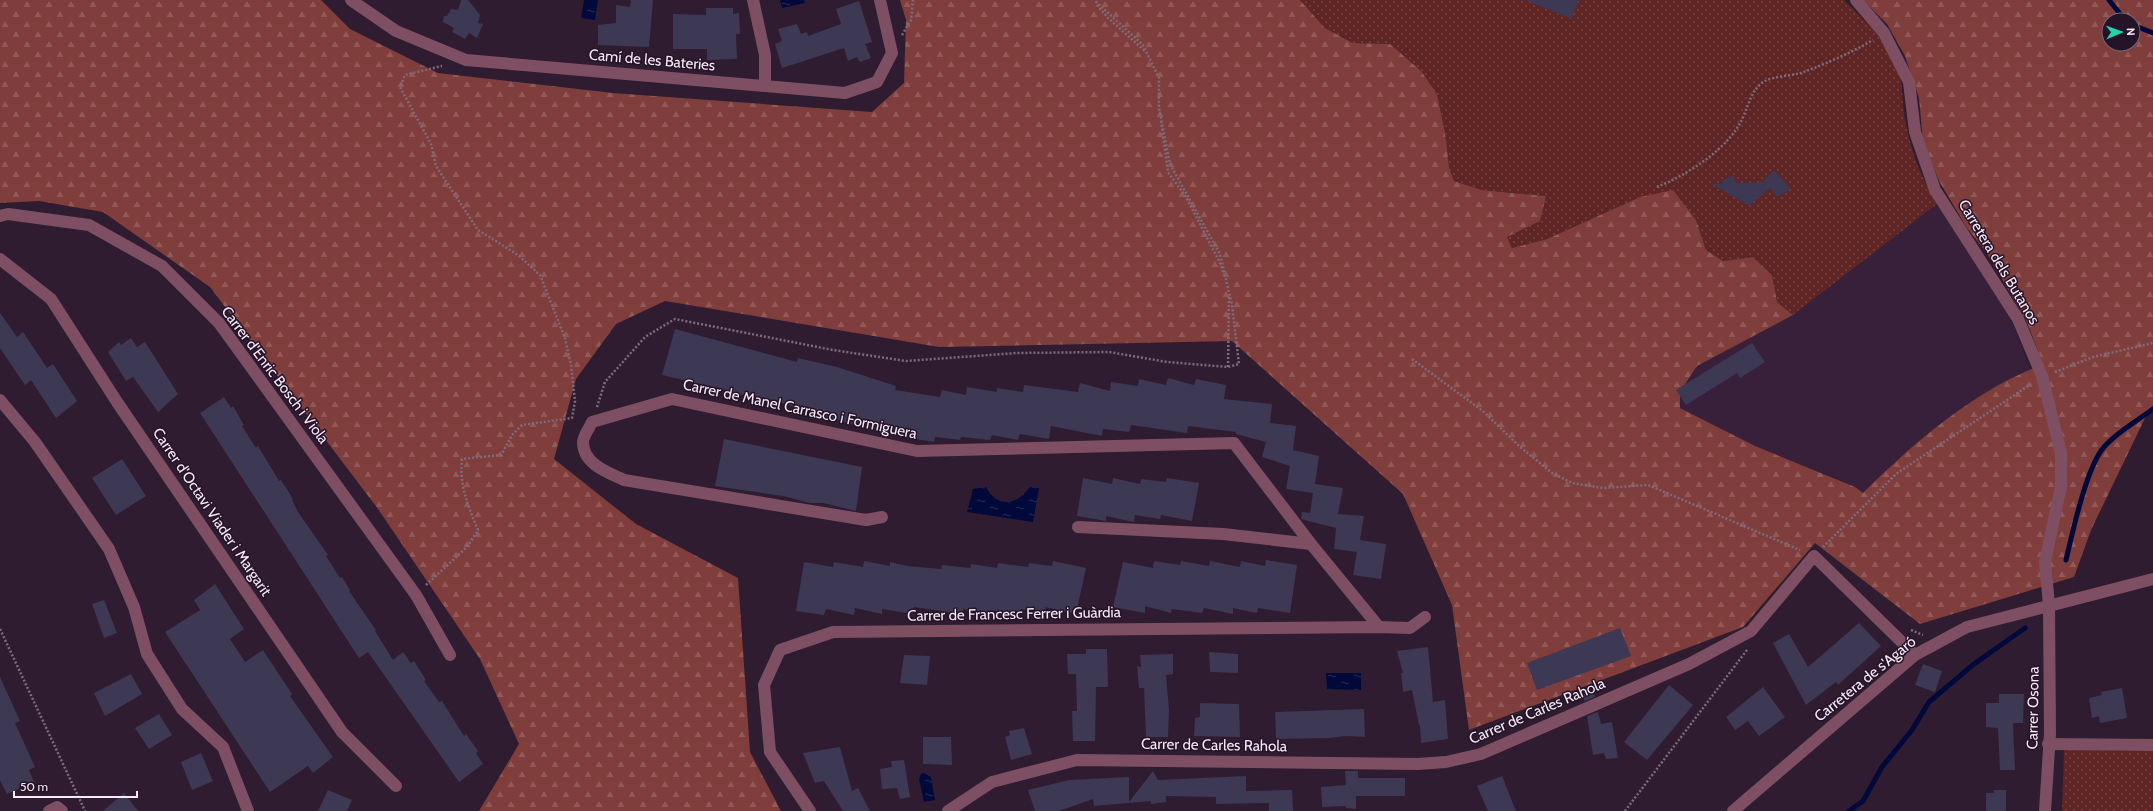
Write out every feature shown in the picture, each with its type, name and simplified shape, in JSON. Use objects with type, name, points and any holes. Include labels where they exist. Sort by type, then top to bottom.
[{"type":"street","name":"Camí de les Bateries","points":[[351,0],[396,31],[466,60],[845,92],[877,82],[892,53]]},
{"type":"street","points":[[753,0],[765,55],[766,86]]},
{"type":"street","points":[[880,0],[892,53]]},
{"type":"street","name":"Carretera dels Butanos","points":[[1856,0],[1884,33],[1909,82],[1915,132],[1935,190],[2018,319],[2042,376],[2061,453],[2061,486],[2045,562],[2049,605]]},
{"type":"street","name":"Carrer d'Enric Bosch i Viola","points":[[0,216],[8,214],[89,225],[162,266],[219,323],[416,595],[450,655]]},
{"type":"street","name":"Carrer d'Octavi Viader i Margarit","points":[[0,259],[51,300],[117,402],[342,732],[396,786]]},
{"type":"street","name":"Carrer de Manel Carrasco i Formiguera","points":[[592,422],[672,398],[917,451],[1234,442],[1311,544],[1379,627]]},
{"type":"street","points":[[0,400],[35,442],[109,549],[134,607],[147,654],[182,709],[223,747],[248,811]]},
{"type":"street","points":[[592,422],[583,441],[586,456],[600,469],[624,480],[866,520],[882,517]]},
{"type":"street","points":[[1078,527],[1223,534],[1311,544]]},
{"type":"street","points":[[1814,556],[1915,655]]},
{"type":"street","name":"Carrer de Carles Rahola","points":[[948,811],[992,782],[1077,760],[1418,764],[1446,762],[1481,754],[1689,664],[1751,631],[1814,556]]},
{"type":"street","name":"Carretera de s'Agaró","points":[[1733,811],[1915,655],[1967,627],[2153,579]]},
{"type":"street","name":"Carrer Osona","points":[[2045,811],[2048,744],[2050,734],[2049,605]]},
{"type":"street","name":"Carrer de Francesc Ferrer i Guàrdia","points":[[810,811],[770,752],[764,685],[780,650],[833,632],[1379,627],[1410,628],[1425,617]]},
{"type":"street","points":[[2048,744],[2153,745]]},
{"type":"street","points":[[49,811],[57,807],[62,811]]},
{"type":"path","points":[[892,53],[911,20],[913,0]]},
{"type":"path","points":[[592,422],[605,382],[645,337],[675,319],[833,350],[906,361],[1016,353],[1109,352],[1167,362],[1228,367],[1239,364],[1232,305],[1220,254],[1170,164],[1159,108],[1159,78],[1143,44],[1094,0]]},
{"type":"path","points":[[1094,0],[1108,18],[1146,52],[1158,80],[1161,125],[1168,172],[1186,197],[1221,265],[1229,295],[1228,367]]},
{"type":"path","points":[[1657,187],[1680,178],[1713,154],[1739,126],[1751,96],[1765,82],[1801,72],[1859,48],[1884,33]]},
{"type":"path","points":[[416,595],[467,547],[478,530],[464,497],[460,472],[462,459],[501,455],[512,435],[522,425],[572,418],[575,401],[574,383],[565,338],[540,275],[518,255],[478,230],[436,166],[431,144],[400,87],[405,75],[443,66]]},
{"type":"path","points":[[1412,359],[1484,412],[1519,446],[1552,473],[1572,483],[1603,488],[1648,485],[1814,556],[1896,474],[2042,376],[2093,357],[2153,343]]},
{"type":"path","points":[[0,629],[85,811]]},
{"type":"path","points":[[1625,811],[1749,648]]},
{"type":"shaded area","points":[[1300,0],[1844,0],[1876,33],[1890,52],[1895,62],[1902,88],[1904,113],[1912,149],[1925,182],[1937,204],[1793,315],[1777,302],[1772,275],[1753,257],[1723,261],[1706,250],[1696,220],[1640,197],[1547,239],[1512,248],[1507,237],[1539,221],[1546,196],[1482,190],[1454,181],[1449,167],[1445,132],[1437,94],[1390,44],[1353,43],[1325,28]]},
{"type":"shaded area","points":[[1937,204],[1996,291],[2012,321],[2030,369],[2017,375],[1896,460],[1863,493],[1855,487],[1755,446],[1680,408],[1680,392],[1697,366],[1793,315]]},
{"type":"shaded area","points":[[2064,750],[2153,751],[2153,811],[2062,811]]},
{"type":"green space","points":[[0,0],[321,0],[350,29],[438,73],[613,93],[872,112],[904,83],[906,20],[900,0],[1300,0],[1325,28],[1353,43],[1390,44],[1421,71],[1437,94],[1445,132],[1449,167],[1454,181],[1482,190],[1546,196],[1540,221],[1507,237],[1512,248],[1547,239],[1640,197],[1673,190],[1696,220],[1706,250],[1723,261],[1753,257],[1772,275],[1777,302],[1793,315],[1697,366],[1680,392],[1680,408],[1755,446],[1855,487],[1863,493],[1925,436],[1969,403],[1993,388],[2043,364],[2026,320],[1986,252],[1967,228],[1939,181],[1923,142],[1919,98],[1905,56],[1887,24],[1863,0],[2153,0],[2153,408],[2147,414],[2091,530],[2074,577],[1920,624],[1815,543],[1743,627],[1469,730],[1452,605],[1403,494],[1232,341],[939,347],[665,301],[616,324],[576,379],[554,459],[636,524],[738,578],[750,752],[781,811],[479,811],[519,744],[480,659],[378,509],[210,287],[103,212],[39,201],[0,203]]},
{"type":"water","points":[[584,0],[598,0],[595,20],[581,18]]},
{"type":"water","points":[[780,0],[804,0],[805,3],[782,8]]},
{"type":"water","points":[[986,487],[996,499],[1008,502],[1019,498],[1030,487],[1039,488],[1033,522],[967,512],[973,489]]},
{"type":"water","points":[[1326,673],[1361,673],[1361,690],[1327,689]]},
{"type":"water","points":[[924,773],[931,777],[935,800],[924,802],[919,779],[921,774]]},
{"type":"building","points":[[461,0],[468,0],[480,15],[478,23],[483,24],[477,38],[469,33],[465,39],[452,32],[454,28],[443,22],[444,16],[447,16],[451,9],[458,10]]},
{"type":"building","points":[[631,0],[653,0],[649,47],[598,45],[598,25],[616,23],[616,5],[630,7]]},
{"type":"building","points":[[1525,0],[1579,0],[1571,19]]},
{"type":"building","points":[[859,1],[872,42],[865,44],[871,58],[860,62],[857,57],[848,61],[844,48],[782,68],[775,44],[782,41],[778,29],[797,24],[801,34],[807,32],[808,36],[841,24],[836,9]]},
{"type":"building","points":[[706,8],[733,8],[733,14],[739,13],[740,34],[736,34],[737,59],[707,60],[707,49],[673,49],[673,14],[706,15]]},
{"type":"building","points":[[1774,170],[1791,189],[1777,197],[1770,188],[1749,206],[1711,184],[1722,184],[1721,181],[1733,175],[1736,183],[1765,182],[1763,180]]},
{"type":"building","points":[[0,313],[17,337],[23,332],[47,368],[53,364],[77,401],[56,418],[31,380],[25,385],[0,348]]},
{"type":"building","points":[[675,329],[797,362],[798,358],[837,367],[896,386],[895,390],[940,397],[942,390],[966,395],[967,387],[997,392],[997,388],[1023,392],[1024,385],[1078,392],[1080,383],[1110,391],[1111,382],[1138,386],[1139,379],[1166,385],[1168,378],[1194,385],[1196,379],[1226,385],[1224,399],[1272,404],[1270,423],[1296,426],[1293,450],[1319,456],[1315,484],[1343,488],[1338,514],[1364,516],[1360,540],[1386,544],[1381,579],[1353,575],[1357,552],[1334,549],[1336,528],[1301,519],[1302,512],[1310,513],[1313,493],[1286,489],[1290,466],[1262,457],[1266,442],[1236,434],[1236,432],[1188,426],[1187,433],[1131,425],[1129,432],[1103,429],[1102,436],[1051,426],[1049,439],[1020,434],[1018,440],[992,435],[990,440],[961,437],[960,440],[935,437],[934,442],[891,435],[860,424],[859,426],[769,399],[768,403],[727,390],[662,375]]},
{"type":"building","points":[[131,338],[137,347],[145,342],[178,394],[158,412],[133,377],[126,381],[108,352],[119,342],[121,345]]},
{"type":"building","points":[[1752,343],[1765,362],[1740,378],[1737,373],[1686,405],[1676,390]]},
{"type":"building","points":[[224,397],[231,408],[233,406],[244,425],[242,426],[256,448],[258,446],[279,481],[281,480],[293,499],[292,500],[298,512],[328,555],[326,556],[340,578],[342,577],[350,590],[349,591],[376,630],[375,631],[393,660],[403,652],[411,663],[414,661],[426,680],[424,681],[439,702],[442,701],[464,736],[466,734],[478,751],[476,753],[483,764],[459,782],[368,652],[359,658],[200,413]]},
{"type":"building","points":[[724,439],[862,467],[856,511],[823,503],[810,503],[783,496],[715,486]]},
{"type":"building","points":[[122,459],[146,496],[116,515],[92,478]]},
{"type":"building","points":[[1083,478],[1112,484],[1113,478],[1140,484],[1141,479],[1166,482],[1167,478],[1199,483],[1192,521],[1161,515],[1160,519],[1135,515],[1134,522],[1106,516],[1106,521],[1077,516]]},
{"type":"building","points":[[1266,560],[1297,565],[1290,613],[1258,608],[1257,613],[1233,608],[1233,614],[1204,608],[1202,613],[1172,609],[1171,613],[1145,606],[1145,613],[1113,607],[1123,562],[1153,568],[1154,561],[1180,565],[1181,561],[1209,566],[1210,561],[1240,567],[1241,561],[1265,566]]},
{"type":"building","points":[[864,561],[890,566],[890,562],[907,566],[941,569],[942,565],[970,568],[971,564],[997,568],[998,563],[1028,567],[1029,563],[1052,566],[1053,561],[1086,568],[1076,614],[1045,607],[1046,613],[1021,609],[1020,614],[990,610],[990,615],[963,609],[962,614],[914,607],[913,614],[882,609],[882,614],[855,608],[854,615],[826,609],[824,615],[796,611],[804,562],[833,567],[834,562],[863,567]]},
{"type":"building","points":[[215,584],[244,629],[230,639],[245,662],[263,650],[292,694],[290,696],[333,757],[313,773],[308,766],[270,792],[165,632],[200,610],[194,600]]},
{"type":"building","points":[[104,600],[117,633],[104,638],[92,604]]},
{"type":"building","points":[[1859,623],[1881,646],[1838,685],[1836,682],[1806,705],[1773,643],[1789,634],[1808,667]]},
{"type":"building","points":[[1620,628],[1631,656],[1537,690],[1527,663]]},
{"type":"building","points":[[1428,647],[1433,702],[1445,700],[1448,739],[1421,743],[1420,725],[1412,690],[1403,692],[1401,673],[1403,673],[1397,651]]},
{"type":"building","points":[[1086,649],[1107,649],[1108,687],[1096,687],[1095,741],[1073,741],[1072,711],[1077,711],[1076,674],[1068,674],[1067,654],[1086,654]]},
{"type":"building","points":[[1209,652],[1238,654],[1238,673],[1210,672]]},
{"type":"building","points":[[1173,654],[1173,674],[1166,675],[1169,710],[1168,737],[1146,737],[1144,688],[1139,688],[1137,666],[1141,667],[1140,655]]},
{"type":"building","points":[[904,655],[930,656],[927,685],[900,683]]},
{"type":"building","points":[[1923,664],[1942,671],[1935,692],[1915,685]]},
{"type":"building","points":[[131,674],[142,694],[105,716],[94,693]]},
{"type":"building","points":[[0,677],[20,721],[15,723],[35,767],[29,770],[34,782],[7,794],[0,780]]},
{"type":"building","points":[[1669,685],[1693,705],[1647,760],[1624,742]]},
{"type":"building","points":[[1763,687],[1785,717],[1759,736],[1748,721],[1735,730],[1726,717]]},
{"type":"building","points":[[2122,688],[2127,718],[2100,723],[2099,716],[2092,718],[2089,698],[2102,695],[2101,692]]},
{"type":"building","points":[[1594,692],[1595,697],[1584,701],[1583,694]]},
{"type":"building","points":[[1999,694],[2024,694],[2023,723],[2013,723],[2015,770],[2000,770],[1998,728],[1986,727],[1986,703],[1999,703]]},
{"type":"building","points":[[1200,703],[1239,704],[1240,737],[1194,736],[1195,718],[1200,717]]},
{"type":"building","points":[[1364,709],[1365,737],[1346,736],[1329,738],[1276,739],[1275,712]]},
{"type":"building","points":[[1598,712],[1601,724],[1612,722],[1618,758],[1606,759],[1604,753],[1593,755],[1587,716]]},
{"type":"building","points":[[159,714],[172,735],[149,749],[135,728]]},
{"type":"building","points":[[1024,728],[1032,754],[1011,760],[1005,737],[1010,735],[1009,731]]},
{"type":"building","points":[[923,737],[951,737],[952,765],[923,764]]},
{"type":"building","points":[[840,747],[852,791],[858,788],[870,811],[843,811],[824,781],[815,783],[803,753]]},
{"type":"building","points":[[201,753],[213,781],[192,790],[181,762]]},
{"type":"building","points":[[904,760],[910,797],[900,799],[897,788],[882,789],[880,769],[892,767],[891,761]]},
{"type":"building","points":[[1153,771],[1158,780],[1246,776],[1246,791],[1292,790],[1293,811],[1269,811],[1269,803],[1216,804],[1216,797],[1166,796],[1166,802],[1151,804],[1151,801],[1094,806],[1093,799],[1059,811],[1035,811],[1028,790],[1069,780],[1129,777],[1129,802]]},
{"type":"building","points":[[1345,771],[1358,771],[1358,778],[1405,778],[1405,796],[1356,796],[1356,809],[1346,808],[1346,806],[1322,807],[1321,787],[1346,785]]},
{"type":"building","points":[[1502,776],[1516,811],[1488,811],[1477,786]]},
{"type":"building","points":[[328,790],[352,800],[347,811],[318,811]]},
{"type":"building","points":[[1994,790],[2006,790],[2006,811],[1986,811],[1986,793],[1994,793]]},
{"type":"building","points":[[124,793],[138,811],[103,811]]},
{"type":"waterway","points":[[2109,0],[2119,12]]},
{"type":"waterway","points":[[2141,28],[2153,33]]},
{"type":"waterway","points":[[2066,560],[2081,500],[2091,469],[2097,457],[2115,436],[2153,409]]},
{"type":"waterway","points":[[1849,811],[1863,801],[1882,767],[1912,730],[1929,702],[1974,664],[2025,628]]}]
